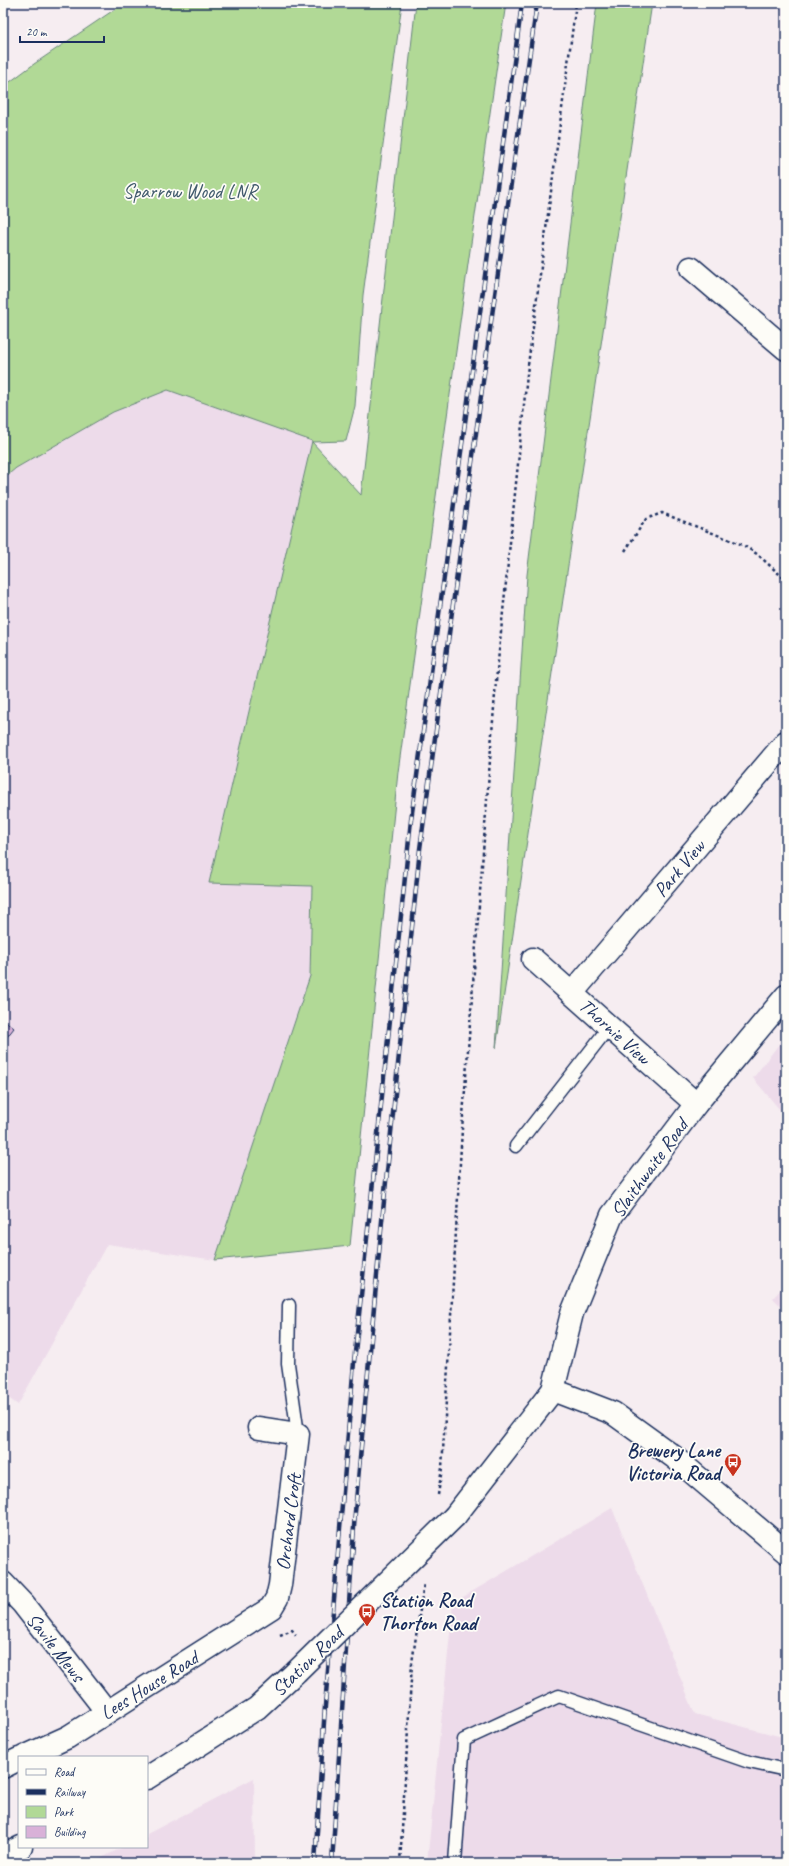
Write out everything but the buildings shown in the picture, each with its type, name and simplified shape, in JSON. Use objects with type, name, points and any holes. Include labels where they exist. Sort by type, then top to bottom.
[{"type":"street","points":[[691,268],[786,349]]},
{"type":"street","name":"Park View","points":[[572,993],[786,742]]},
{"type":"street","name":"Thornie View","points":[[533,959],[696,1104]]},
{"type":"street","name":"Slaithwaite Road","points":[[553,1390],[572,1313],[612,1215],[696,1104],[786,996]]},
{"type":"street","points":[[553,1390],[613,1413],[674,1457],[786,1552]]},
{"type":"street","name":"Station Road","points":[[148,1777],[257,1708],[296,1672],[455,1516],[553,1390]]},
{"type":"street","points":[[259,1428],[298,1434]]},
{"type":"street","name":"Orchard Croft","points":[[271,1608],[278,1598],[298,1434]]},
{"type":"street","name":"Savile Mews","points":[[3,1583],[23,1604],[107,1712]]},
{"type":"street","name":"Lees House Road","points":[[26,1756],[68,1737],[271,1608]]},
{"type":"street","points":[[3,1767],[18,1760]]},
{"type":"street","points":[[3,1856],[19,1848]]},
{"type":"lane","points":[[516,1146],[609,1027]]},
{"type":"lane","name":"Orchard Croft","points":[[289,1305],[288,1364],[298,1434]]},
{"type":"lane","points":[[455,1863],[464,1740],[558,1696],[749,1762],[786,1770]]},
{"type":"path","points":[[437,1500],[442,1468],[462,1129],[496,681],[528,365],[576,3]]},
{"type":"path","points":[[625,551],[646,519],[662,513],[743,546],[757,554],[786,580]]},
{"type":"path","points":[[400,1863],[412,1663],[425,1577]]},
{"type":"shaded area","points":[[168,390],[312,441],[209,882],[312,886],[310,976],[215,1260],[107,1244],[18,1405],[3,1394],[3,479],[16,468],[113,412]]},
{"type":"shaded area","points":[[786,1035],[786,1117],[753,1078]]},
{"type":"shaded area","points":[[786,1284],[786,1311],[773,1298]]},
{"type":"shaded area","points":[[612,1508],[695,1714],[786,1738],[786,1863],[427,1863],[453,1603]]},
{"type":"shaded area","points":[[254,1778],[255,1863],[92,1863],[121,1848],[148,1848],[148,1833]]},
{"type":"green space","name":"Sparrow Wood LNR","points":[[124,3],[402,3],[363,295],[355,406],[346,441],[312,442],[361,495],[416,3],[506,3],[468,264],[398,772],[350,1246],[215,1260],[310,976],[312,886],[209,883],[312,441],[168,390],[113,412],[16,468],[3,479],[3,87],[34,64]]},
{"type":"green space","points":[[597,3],[652,3],[496,1048],[527,575]]},
{"type":"railway","points":[[315,1863],[325,1706],[354,1362],[411,820],[522,3]]},
{"type":"railway","points":[[332,1863],[355,1512],[382,1221],[420,849],[491,322],[537,3]]},
{"type":"place","name":"Brewery Lane Victoria Road","points":[[733,1477]]},
{"type":"place","name":"Station Road Thorton Road","points":[[367,1627]]}]
